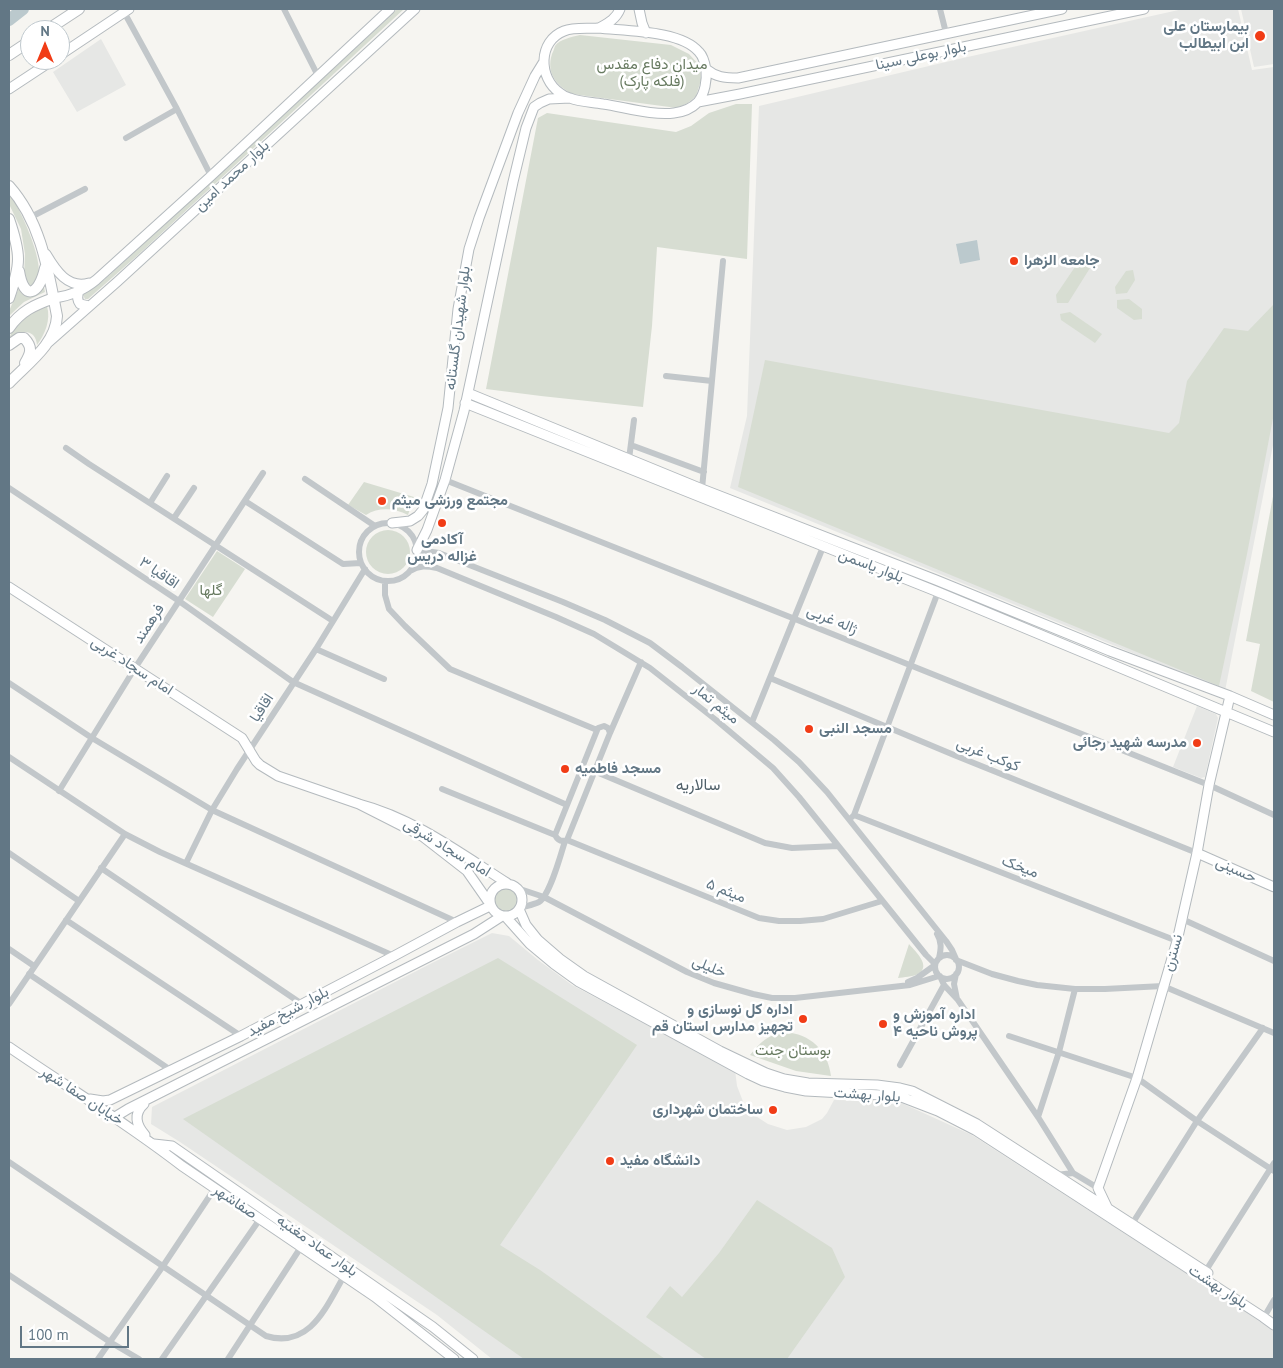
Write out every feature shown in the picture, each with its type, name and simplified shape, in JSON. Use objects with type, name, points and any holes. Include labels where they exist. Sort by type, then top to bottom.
[{"type":"main road","points":[[62,20],[79,9]]},
{"type":"main road","points":[[9,55],[20,48]]},
{"type":"main road","points":[[9,186],[31,217],[42,247],[57,316],[57,326],[49,342],[9,383]]},
{"type":"main road","points":[[9,219],[19,260],[17,276],[9,298]]},
{"type":"main road","points":[[18,267],[24,288],[28,291],[34,291],[42,282],[46,264]]},
{"type":"main road","points":[[9,328],[16,318],[30,308],[54,298]]},
{"type":"main road","points":[[9,345],[19,338],[24,338],[29,343],[30,351],[27,361],[19,372]]},
{"type":"street","points":[[284,9],[318,76]]},
{"type":"street","name":"بلوار محمد امین","points":[[54,298],[64,297],[86,288],[96,280],[390,9]]},
{"type":"street","name":"بلوار محمد امین","points":[[49,342],[415,9]]},
{"type":"street","points":[[598,28],[611,21],[620,9]]},
{"type":"street","points":[[639,9],[646,33]]},
{"type":"street","points":[[940,9],[946,33]]},
{"type":"street","name":"بلوار بوعلی سینا","points":[[706,69],[713,75],[724,78],[738,78],[1062,9]]},
{"type":"street","name":"بلوار بوعلی سینا","points":[[570,98],[658,113],[674,113],[692,107],[698,102],[1144,9]]},
{"type":"street","points":[[70,48],[127,10],[211,176]]},
{"type":"street","points":[[570,98],[552,86],[546,76],[543,63],[545,52],[554,37],[564,31],[598,28],[666,35],[692,46],[700,53],[705,63],[707,76],[703,94],[698,102]]},
{"type":"street","name":"بلوار شهیدان گلستانه","points":[[392,523],[410,521],[418,516],[423,510],[432,484],[448,408],[458,309],[469,249],[518,113],[543,63]]},
{"type":"street","points":[[9,89],[38,70]]},
{"type":"street","name":"بلوار شهیدان گلستانه","points":[[417,551],[427,530],[445,480],[468,393],[526,128],[534,108],[540,103],[549,99],[570,98]]},
{"type":"street","points":[[126,138],[177,110]]},
{"type":"street","points":[[31,217],[85,189]]},
{"type":"street","points":[[42,247],[59,273],[72,283],[79,285],[96,280]]},
{"type":"street","points":[[700,493],[704,472],[723,261]]},
{"type":"street","points":[[79,290],[77,294],[78,301],[80,304],[89,306]]},
{"type":"street","points":[[666,376],[712,381]]},
{"type":"street","name":"بلوار یاسمن","points":[[468,393],[629,459],[700,493],[823,547],[938,592],[1274,732]]},
{"type":"street","points":[[481,410],[480,403],[485,400]]},
{"type":"street","name":"بلوار یاسمن","points":[[465,403],[700,493],[936,580],[1110,652],[1230,696],[1274,715]]},
{"type":"street","points":[[629,459],[634,420]]},
{"type":"street","points":[[631,445],[704,472]]},
{"type":"street","points":[[66,448],[333,621]]},
{"type":"street","name":"فرهمند","points":[[59,790],[135,668],[263,473]]},
{"type":"street","points":[[150,503],[167,476]]},
{"type":"street","points":[[305,479],[376,526]]},
{"type":"street","name":"ژاله غربی","points":[[445,480],[1209,786],[1274,815]]},
{"type":"street","name":"اقاقیا ۳","points":[[9,488],[179,601],[294,682],[567,805]]},
{"type":"street","points":[[174,518],[194,488]]},
{"type":"street","points":[[245,501],[343,564],[363,566]]},
{"type":"street","points":[[384,523],[392,523],[401,526],[409,532],[414,540],[417,551],[414,565],[410,571],[398,579],[385,580],[374,577],[363,566],[359,552],[361,541],[367,532],[384,523]]},
{"type":"street","points":[[752,722],[823,547]]},
{"type":"street","name":"میثم تمار","points":[[417,551],[438,553],[563,602],[626,630],[650,643],[752,722],[799,762],[851,817],[925,916]]},
{"type":"street","name":"اقاقیا","points":[[186,864],[212,810],[316,649],[363,566]]},
{"type":"street","name":"میثم تمار","points":[[410,571],[416,567],[427,566],[437,568],[587,630],[650,668],[773,768],[799,797],[926,955],[936,963]]},
{"type":"street","points":[[385,580],[385,594],[389,609],[404,626],[450,669],[597,730]]},
{"type":"street","name":"امام سجاد غربی","points":[[9,587],[242,738],[250,750]]},
{"type":"street","points":[[851,817],[888,726],[938,592]]},
{"type":"street","points":[[316,649],[384,679]]},
{"type":"street","points":[[520,909],[522,898],[520,892],[512,885],[500,884],[491,892],[489,898],[490,905],[495,913],[504,916],[513,915],[520,909],[539,902],[544,897],[594,771],[641,662]]},
{"type":"street","name":"کوکب غربی","points":[[770,678],[1197,853]]},
{"type":"street","points":[[9,683],[92,738],[212,810],[457,922]]},
{"type":"street","name":"نسترن","points":[[1098,1188],[1137,1078],[1177,941],[1230,696]]},
{"type":"street","points":[[555,835],[598,728],[604,726],[608,728],[610,733]]},
{"type":"street","name":"امام سجاد شرقی","points":[[250,750],[252,756],[260,765],[278,776],[376,808],[417,827],[507,884]]},
{"type":"street","points":[[9,757],[125,834],[186,864],[394,956]]},
{"type":"street","points":[[594,771],[765,843],[792,848],[838,846]]},
{"type":"street","name":"میثم ۵","points":[[442,790],[555,835],[560,841],[566,840],[759,918],[779,921],[823,919],[882,901]]},
{"type":"street","name":"امام سجاد شرقی","points":[[359,804],[422,836],[467,871],[490,905]]},
{"type":"street","name":"میخک","points":[[851,817],[1177,941]]},
{"type":"street","points":[[9,1004],[125,834]]},
{"type":"street","points":[[9,853],[79,901]]},
{"type":"street","name":"حسینی","points":[[1197,853],[1274,888]]},
{"type":"street","points":[[101,868],[302,1004]]},
{"type":"street","name":"خلیلی","points":[[517,888],[544,897],[687,972],[733,990],[772,998],[795,998],[880,989]]},
{"type":"street","name":"بلوار شیخ مفید","points":[[81,1096],[102,1101],[116,1098],[241,1036],[490,905]]},
{"type":"street","name":"بلوار بهشت","points":[[520,909],[526,924],[538,940],[584,976],[736,1059],[784,1079],[808,1083],[877,1085],[900,1088],[912,1092],[978,1124],[1271,1315]]},
{"type":"street","name":"بلوار شیخ مفید","points":[[115,1117],[474,934],[504,916]]},
{"type":"street","name":"بلوار بهشت","points":[[504,916],[530,944],[579,982],[763,1081],[806,1091],[899,1096],[938,1111],[975,1130],[1274,1325]]},
{"type":"street","points":[[925,916],[939,937],[941,948],[936,963],[936,971],[944,985],[958,1000],[1038,1117],[1073,1173],[1098,1188],[1107,1208]]},
{"type":"street","points":[[925,916],[949,945],[957,965],[954,984],[958,1000]]},
{"type":"street","points":[[1182,919],[1274,961]]},
{"type":"street","points":[[66,920],[241,1036]]},
{"type":"street","points":[[9,949],[34,966]]},
{"type":"street","points":[[880,989],[917,978],[946,955],[950,955],[957,965]]},
{"type":"street","points":[[957,965],[970,965],[992,974],[1037,985],[1075,989],[1163,986],[1274,1033]]},
{"type":"street","points":[[880,989],[910,985],[939,976],[950,978],[957,965]]},
{"type":"street","points":[[29,974],[172,1071]]},
{"type":"street","points":[[900,1065],[944,985]]},
{"type":"street","points":[[1038,1117],[1059,1052],[1075,989]]},
{"type":"street","points":[[1132,1224],[1197,1121],[1263,1028]]},
{"type":"street","points":[[1009,1036],[1137,1078],[1197,1121],[1273,1168],[1206,1272]]},
{"type":"street","name":"خیابان صفا شهر","points":[[9,1047],[154,1144]]},
{"type":"street","points":[[116,1098],[120,1108],[128,1109]]},
{"type":"street","points":[[151,1098],[139,1108],[136,1119],[142,1132],[154,1144]]},
{"type":"street","name":"صفاشهر","points":[[154,1144],[182,1166],[375,1297],[454,1359]]},
{"type":"street","name":"بلوار عماد مغنیه","points":[[154,1144],[172,1146],[433,1327],[473,1359]]},
{"type":"street","points":[[9,1162],[266,1336],[287,1339],[300,1335],[312,1327],[322,1314],[344,1276]]},
{"type":"street","points":[[1056,1175],[1073,1173]]},
{"type":"street","points":[[98,1359],[215,1188]]},
{"type":"street","points":[[162,1359],[260,1219]]},
{"type":"street","points":[[228,1359],[301,1247]]},
{"type":"street","points":[[9,1275],[139,1359]]},
{"type":"street","points":[[1271,1315],[1274,1300]]},
{"type":"shaded area","name":"جامعه الزهرا","points":[[1183,9],[1238,9],[1252,70],[1274,67],[1274,440],[1225,691],[730,488],[747,416],[759,106]]},
{"type":"shaded area","name":"بیمارستان علی ابن ابیطالب","points":[[1241,9],[1274,9],[1274,64],[1254,67]]},
{"type":"shaded area","points":[[101,39],[126,85],[77,112],[53,72],[56,70],[70,70],[70,60]]},
{"type":"shaded area","points":[[977,240],[980,260],[960,264],[956,244]]},
{"type":"shaded area","name":"مدرسه شهید رجائی","points":[[1197,706],[1216,714],[1218,718],[1205,777],[1201,778],[1173,767]]},
{"type":"shaded area","name":"دانشگاه مفید","points":[[492,933],[509,936],[572,985],[735,1070],[737,1086],[744,1104],[754,1115],[768,1124],[787,1130],[806,1127],[822,1119],[834,1100],[897,1101],[972,1135],[1274,1330],[1274,1359],[492,1359],[437,1315],[151,1124],[152,1107]]},
{"type":"green space","points":[[397,9],[404,9],[138,255],[88,299],[85,299],[83,295],[104,280]]},
{"type":"green space","name":"میدان دفاع مقدس (فلکه پارک)","points":[[580,35],[671,45],[689,54],[700,66],[701,80],[696,96],[688,103],[677,108],[572,94],[561,87],[554,78],[551,73],[550,61],[557,44]]},
{"type":"green space","points":[[736,104],[752,104],[747,259],[657,247],[652,326],[643,407],[486,389],[538,118],[547,113],[676,132],[691,126],[709,113]]},
{"type":"green space","points":[[9,193],[25,222],[38,259],[38,278],[34,285],[30,286],[24,277],[25,254],[21,229],[9,204]]},
{"type":"green space","points":[[1079,261],[1090,268],[1068,303],[1057,303],[1056,295]]},
{"type":"green space","points":[[1133,270],[1135,280],[1127,293],[1116,294],[1115,287],[1126,271]]},
{"type":"green space","points":[[43,282],[45,292],[24,302],[9,316],[9,311],[19,288],[22,294],[28,295]]},
{"type":"green space","points":[[1129,299],[1142,309],[1142,319],[1134,320],[1117,308],[1117,300]]},
{"type":"green space","points":[[1274,304],[1274,413],[1219,686],[738,487],[765,360],[1169,433],[1179,423],[1187,381],[1224,328],[1248,331]]},
{"type":"green space","points":[[47,306],[46,327],[37,345],[36,339],[26,332],[17,334],[9,340],[14,328],[24,318]]},
{"type":"green space","points":[[1070,312],[1102,334],[1095,343],[1061,320],[1060,314]]},
{"type":"green space","name":"مجتمع ورزشی میثم","points":[[364,482],[414,497],[408,515],[387,509],[371,512],[366,515],[348,505]]},
{"type":"green space","points":[[1274,491],[1274,702],[1251,691],[1260,644],[1246,641]]},
{"type":"green space","points":[[384,530],[392,530],[404,536],[410,552],[404,568],[392,574],[384,574],[372,568],[366,556],[366,548],[372,536]]},
{"type":"green space","name":"گلها","points":[[217,551],[245,569],[213,617],[185,599]]},
{"type":"green space","points":[[506,888],[515,891],[518,900],[515,909],[506,912],[497,909],[494,900],[497,891]]},
{"type":"green space","points":[[909,944],[923,963],[922,971],[918,974],[898,978]]},
{"type":"green space","points":[[498,958],[637,1045],[500,1245],[540,1270],[665,1359],[524,1359],[183,1119]]},
{"type":"green space","name":"بوستان جنت","points":[[785,1032],[802,1036],[816,1045],[826,1058],[831,1076],[796,1071],[750,1055],[765,1040],[773,1035]]},
{"type":"green space","points":[[757,1200],[832,1248],[845,1277],[787,1359],[706,1359],[646,1317],[670,1286],[682,1297],[719,1253]]},
{"type":"waterway","points":[[9,20],[23,9]]},
{"type":"place","name":"بیمارستان علی ابن ابیطالب","points":[[1260,36]]},
{"type":"place","name":"جامعه الزهرا","points":[[1014,261]]},
{"type":"place","name":"مجتمع ورزشی میثم","points":[[382,501]]},
{"type":"place","name":"آکادمی غزاله دریس","points":[[442,523]]},
{"type":"place","name":"مسجد النبی","points":[[809,729]]},
{"type":"place","name":"مدرسه شهید رجائی","points":[[1197,743]]},
{"type":"place","name":"مسجد فاطمیه","points":[[565,769]]},
{"type":"place","name":"اداره کل نوسازی و تجهیز مدارس استان قم","points":[[803,1019]]},
{"type":"place","name":"اداره آموزش و پروش ناحیه ۴","points":[[883,1024]]},
{"type":"place","name":"ساختمان شهرداری","points":[[773,1110]]},
{"type":"place","name":"دانشگاه مفید","points":[[610,1161]]},
{"type":"district","name":"سالاریه","points":[[698,785]]}]
